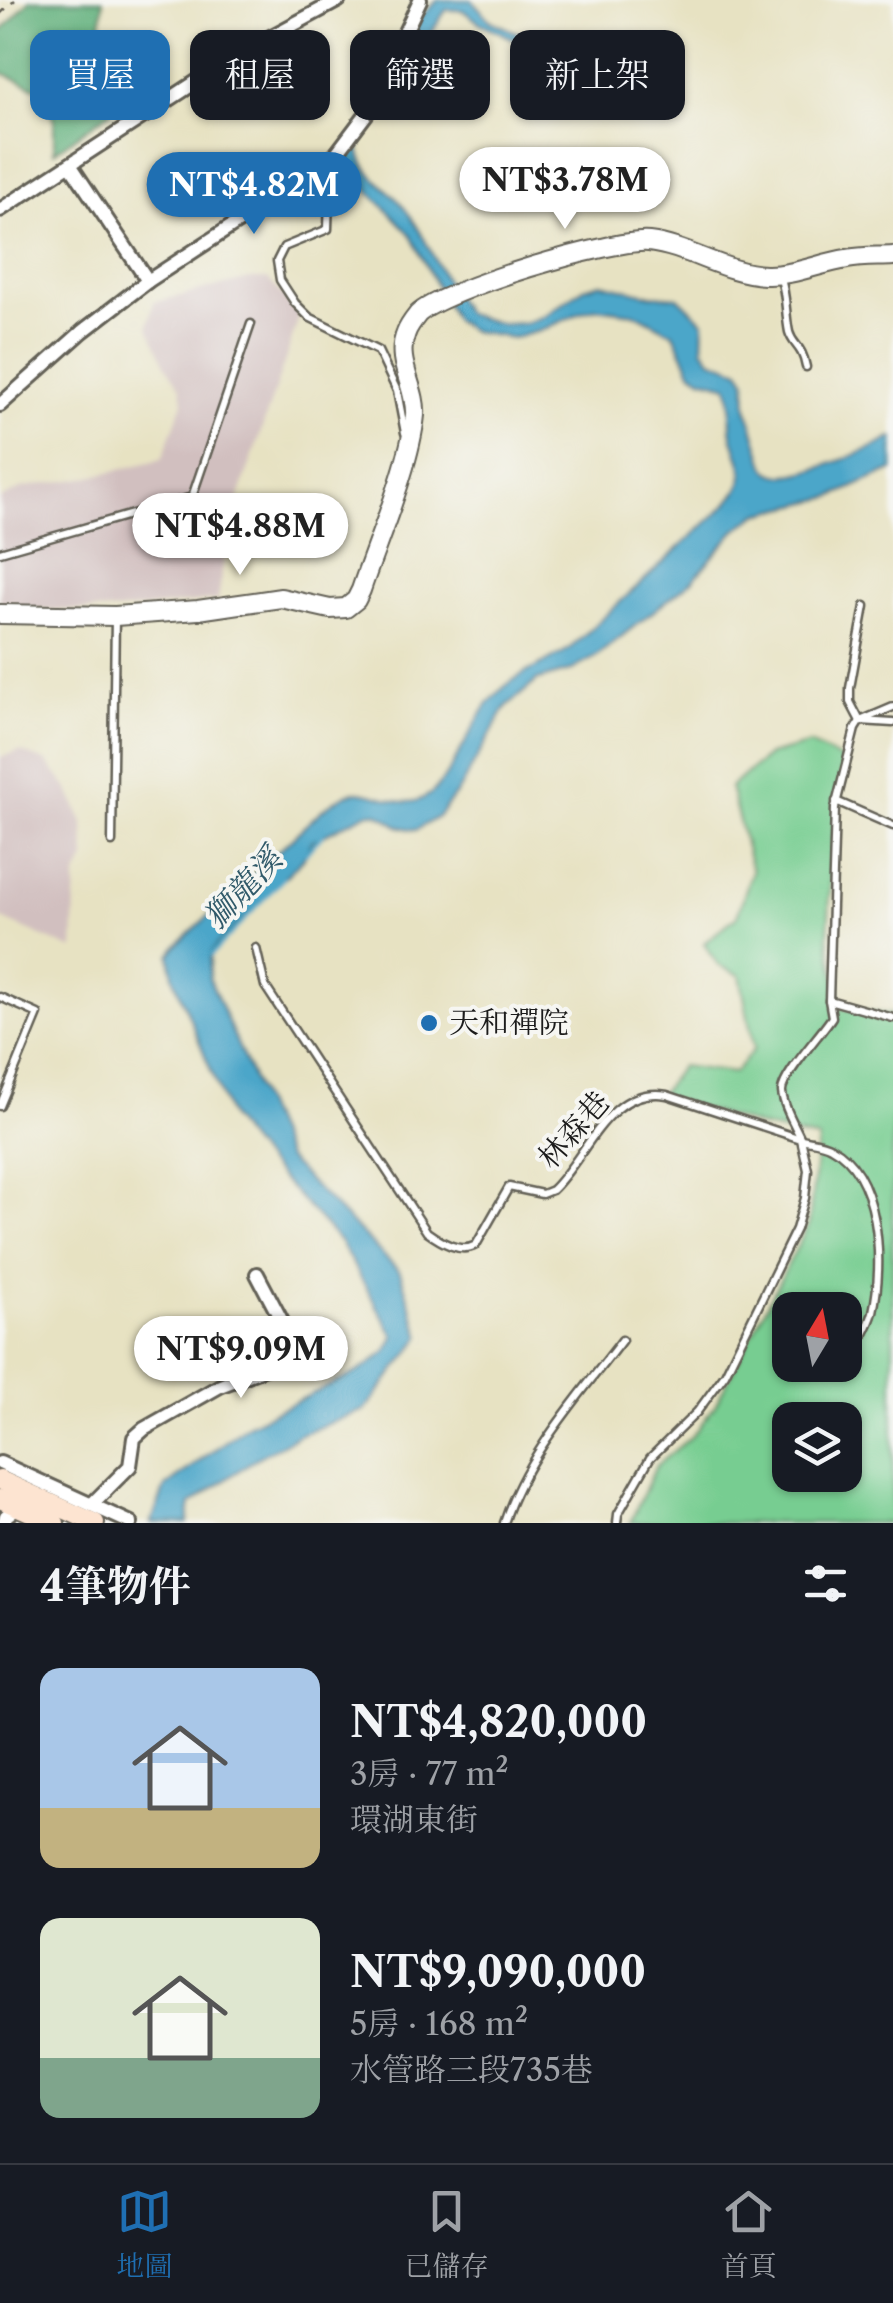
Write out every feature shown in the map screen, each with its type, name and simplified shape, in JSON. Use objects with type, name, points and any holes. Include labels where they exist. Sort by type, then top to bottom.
[{"type":"main road","points":[[0,1480],[15,1507],[55,1523]]},
{"type":"main road","points":[[15,1507],[95,1523]]},
{"type":"street","points":[[0,210],[239,54],[339,0]]},
{"type":"street","points":[[0,405],[83,331],[148,281],[330,162],[367,114],[420,0]]},
{"type":"street","points":[[72,166],[148,281]]},
{"type":"street","points":[[0,614],[115,616],[198,610],[280,598],[330,609],[346,608],[361,590],[406,454],[415,410],[402,348],[416,315],[429,306],[527,269],[629,242],[649,242],[690,252],[736,270],[779,275],[848,258],[893,256]]},
{"type":"street","points":[[93,1503],[130,1466],[134,1438],[144,1429],[220,1386],[286,1360],[288,1333],[257,1274]]},
{"type":"street","points":[[0,1463],[15,1507],[93,1503],[131,1523]]},
{"type":"lane","points":[[330,162],[328,230],[284,247],[276,270],[295,303],[309,317],[382,356],[402,410],[406,454]]},
{"type":"lane","points":[[779,275],[791,338],[803,350],[806,367]]},
{"type":"lane","points":[[0,552],[192,496],[250,324]]},
{"type":"lane","points":[[618,1523],[618,1514],[650,1458],[697,1412],[726,1374],[796,1229],[805,1198],[808,1170],[801,1138],[782,1092],[786,1075],[812,1048],[832,1017],[829,1000],[836,802],[860,721],[850,702],[850,688],[865,606]]},
{"type":"lane","points":[[112,842],[115,616]]},
{"type":"lane","points":[[860,721],[893,707]]},
{"type":"lane","points":[[860,721],[893,723]]},
{"type":"lane","points":[[836,802],[893,826]]},
{"type":"lane","name":"林森巷","points":[[256,948],[265,986],[427,1232],[459,1248],[476,1244],[509,1187],[542,1194],[552,1190],[609,1115],[644,1094],[667,1096],[801,1138]]},
{"type":"lane","points":[[0,996],[38,1014],[0,1106]]},
{"type":"lane","points":[[829,1000],[893,1018]]},
{"type":"lane","points":[[801,1138],[832,1146],[862,1176],[868,1189],[880,1266],[872,1318],[862,1335]]},
{"type":"lane","points":[[504,1523],[536,1453],[622,1340]]},
{"type":"path","points":[[0,14],[16,0]]},
{"type":"shaded area","points":[[250,279],[268,279],[300,315],[229,527],[218,600],[116,611],[0,609],[0,499],[25,487],[85,478],[162,459],[183,402],[181,388],[165,365],[148,326],[154,302]]},
{"type":"shaded area","points":[[20,751],[47,762],[69,790],[84,825],[85,859],[76,878],[73,950],[0,918],[0,757]]},
{"type":"green space","points":[[30,0],[103,0],[103,30],[30,30],[30,86],[0,72],[0,33]]},
{"type":"green space","points":[[54,120],[99,120],[54,152]]},
{"type":"green space","points":[[810,744],[843,760],[832,849],[828,937],[841,1008],[893,1015],[893,1523],[630,1523],[656,1466],[693,1435],[714,1407],[772,1295],[772,1382],[862,1382],[862,1292],[774,1292],[809,1224],[818,1139],[765,1128],[659,1096],[681,1066],[734,1073],[754,1049],[740,975],[718,965],[704,943],[737,916],[752,871],[730,787],[769,755]]},
{"type":"water","name":"獅龍溪","points":[[438,0],[472,0],[491,21],[512,30],[510,37],[462,10],[446,10],[433,30],[413,30],[420,17]]},
{"type":"water","name":"獅龍溪","points":[[365,120],[374,120],[359,143],[363,163],[411,218],[466,314],[502,324],[527,323],[546,315],[584,288],[601,283],[678,297],[704,322],[703,348],[711,359],[740,370],[746,379],[747,407],[770,472],[788,475],[819,468],[893,437],[893,470],[831,497],[758,514],[735,531],[692,581],[594,658],[570,671],[538,680],[506,707],[459,790],[438,817],[416,830],[400,827],[377,813],[367,813],[312,841],[303,859],[218,943],[211,953],[209,978],[287,1159],[400,1272],[421,1337],[365,1410],[301,1434],[255,1459],[191,1504],[188,1523],[151,1523],[165,1487],[247,1425],[362,1370],[387,1351],[394,1336],[340,1242],[230,1118],[173,976],[170,955],[338,799],[356,792],[411,802],[430,794],[445,777],[497,693],[570,648],[727,504],[743,477],[731,429],[728,385],[691,371],[674,334],[634,313],[597,308],[513,338],[471,331],[454,320],[410,234],[345,166]]},
{"type":"waterway","name":"獅龍溪","points":[[306,853],[323,834]]},
{"type":"waterway","name":"獅龍溪","points":[[211,955],[283,878]]},
{"type":"place","name":"天和禪院","points":[[429,1023]]}]
